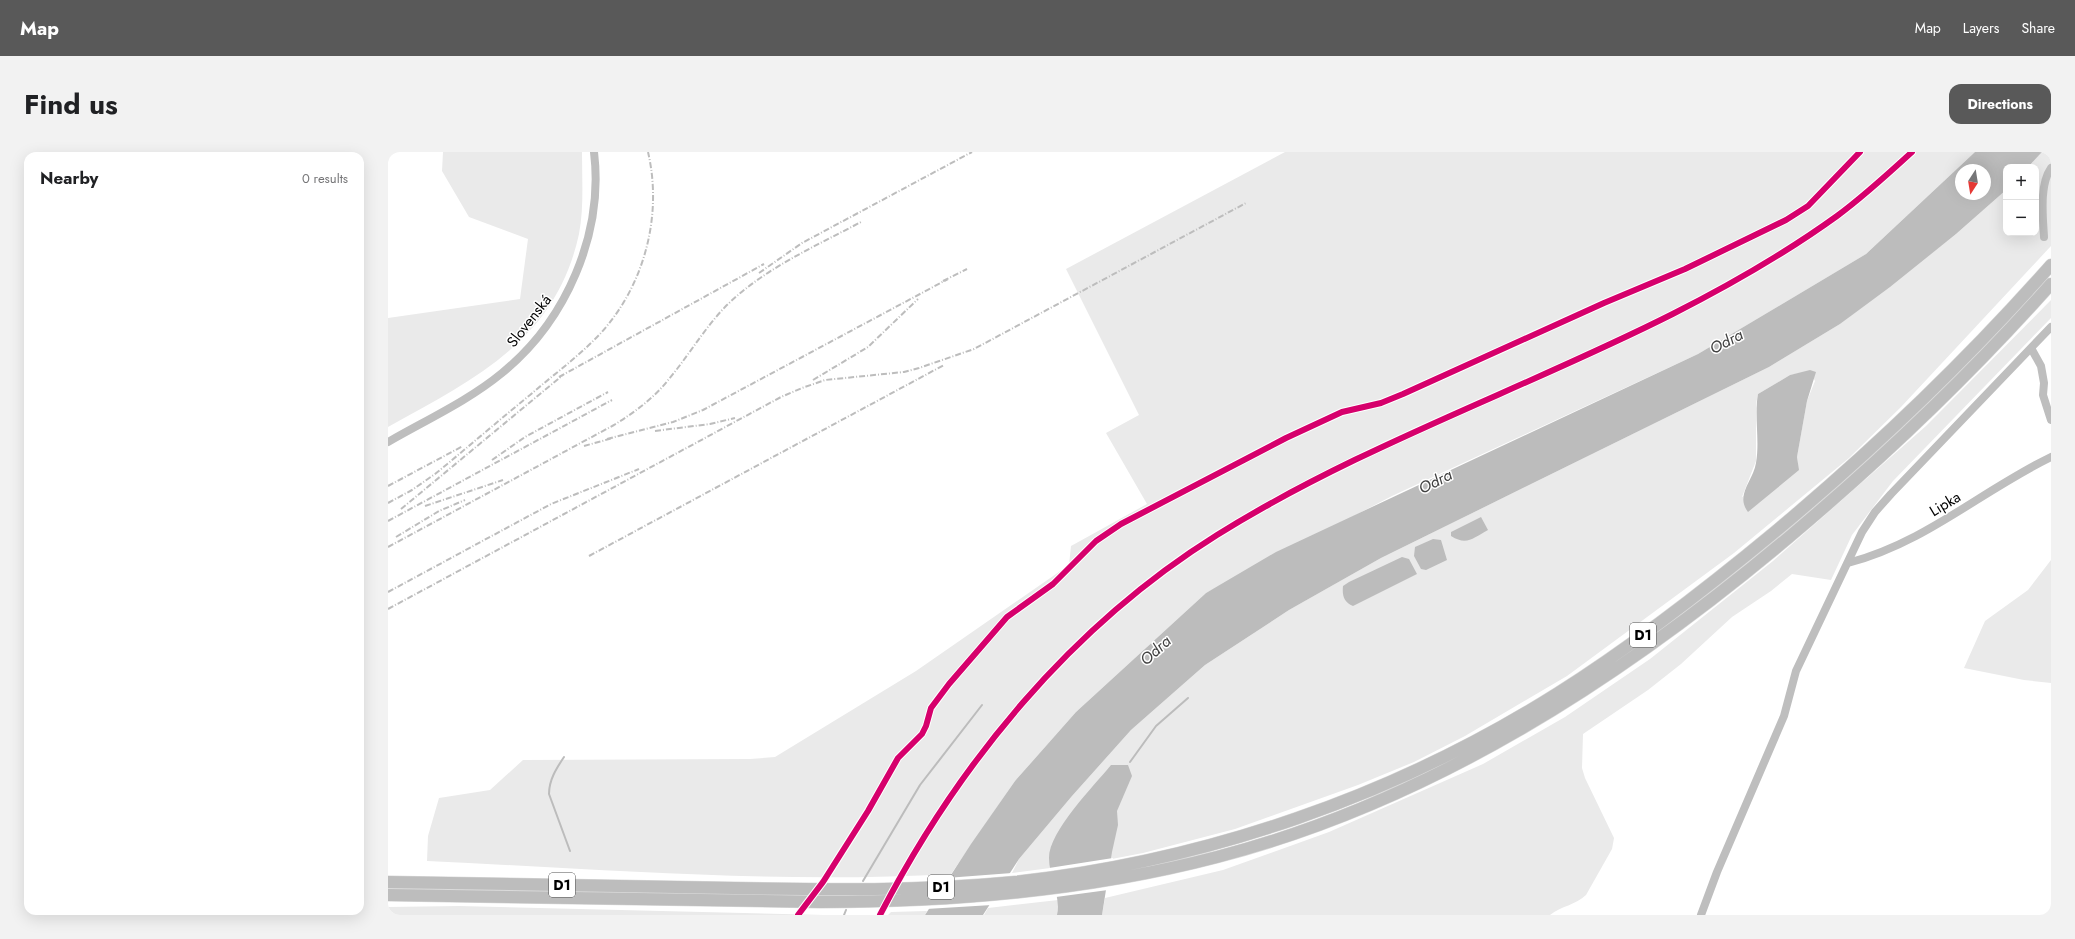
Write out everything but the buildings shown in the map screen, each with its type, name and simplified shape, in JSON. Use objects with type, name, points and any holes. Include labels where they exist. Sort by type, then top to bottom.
[{"type":"highway","name":"D1","points":[[388,882],[823,890],[939,887],[1013,882],[1064,876],[1145,861],[1212,845],[1286,822],[1386,784],[1446,756],[1556,695],[1616,655],[1682,607],[1826,490],[1908,415],[1961,362],[2051,265]]},
{"type":"highway","name":"D1","points":[[388,895],[879,902],[968,898],[1067,888],[1148,874],[1220,856],[1342,816],[1447,770],[1560,707],[1626,663],[1688,617],[1746,573],[1832,501],[1916,425],[1971,370],[2051,284]]},
{"type":"street","name":"Slovenská","points":[[388,442],[462,400],[492,380],[519,357],[547,324],[572,282],[587,238],[594,199],[594,152]]},
{"type":"street","points":[[2044,237],[2043,199],[2047,175],[2051,168]]},
{"type":"street","points":[[1702,915],[1717,872],[1784,716],[1796,671],[1862,532],[1879,508],[2051,327]]},
{"type":"street","points":[[2031,348],[2041,366],[2044,383],[2043,395],[2051,420]]},
{"type":"street","name":"Lipka","points":[[1848,563],[1874,556],[1943,522],[2033,466],[2051,457]]},
{"type":"shaded area","points":[[443,152],[582,152],[582,204],[579,234],[568,271],[552,302],[531,329],[508,352],[481,373],[451,392],[388,427],[388,318],[520,299],[528,239],[469,217],[442,171]]},
{"type":"shaded area","points":[[1285,152],[1975,152],[1962,164],[1955,164],[1955,171],[1866,254],[1698,354],[1392,496],[1206,593],[1076,712],[1015,781],[951,874],[885,877],[754,876],[427,861],[428,836],[439,798],[490,790],[523,760],[750,759],[775,757],[916,671],[1069,565],[1071,546],[1147,504],[1106,433],[1139,415],[1066,269]]},
{"type":"shaded area","points":[[2042,152],[2051,152],[2051,246],[1901,407],[1849,458],[1734,553],[1567,676],[1465,736],[1414,762],[1358,785],[1235,829],[1143,853],[1096,862],[1012,873],[1019,859],[1072,796],[1131,730],[1205,665],[1289,610],[1381,558],[1769,367],[1840,324],[1956,234],[2003,193],[2003,236],[2039,236],[2039,164],[2031,164]],"holes":[[[1810,371],[1815,381],[1807,401],[1797,457],[1798,466],[1742,497],[1756,461],[1756,404],[1758,394],[1790,375]]]},
{"type":"shaded area","points":[[2051,300],[2051,318],[1893,481],[1852,535],[1831,580],[1792,574],[1771,591],[1732,617],[1681,664],[1648,690],[1583,734],[1582,768],[1585,778],[1614,838],[1612,849],[1586,895],[1582,898],[1550,915],[1102,915],[1105,898],[1223,870],[1329,832],[1483,764],[1565,717],[1650,659],[1773,561],[1926,426]]},
{"type":"shaded area","points":[[2051,560],[2051,683],[2024,680],[1964,668],[1985,621],[2028,590]]},
{"type":"shaded area","points":[[1058,900],[1057,915],[984,915],[988,908]]},
{"type":"shaded area","points":[[459,906],[824,915],[388,915],[388,907]]},
{"type":"shaded area","points":[[927,911],[925,915],[888,915],[891,912]]},
{"type":"water","name":"Odra","points":[[1975,152],[2042,152],[2031,164],[2003,164],[2003,193],[1956,234],[1890,287],[1840,324],[1769,367],[1381,558],[1289,610],[1205,665],[1131,730],[1072,796],[1019,859],[983,915],[925,915],[971,844],[1015,781],[1076,712],[1206,593],[1276,552],[1698,354],[1866,254],[1955,171],[1955,200],[1991,200],[1991,164],[1962,164]]},
{"type":"water","points":[[1810,370],[1816,372],[1807,401],[1797,457],[1799,470],[1748,512],[1744,506],[1743,500],[1756,463],[1758,394],[1790,375]]},
{"type":"water","points":[[1481,517],[1488,530],[1466,541],[1451,536],[1451,532]]},
{"type":"water","points":[[1433,539],[1441,540],[1447,560],[1426,570],[1421,569],[1414,556],[1415,547]]},
{"type":"water","points":[[1402,557],[1409,559],[1417,574],[1353,606],[1346,601],[1343,596],[1343,586]]},
{"type":"water","points":[[1111,765],[1128,765],[1132,776],[1117,811],[1118,825],[1102,915],[1057,915],[1057,900],[1049,858],[1051,847],[1064,822]]},
{"type":"pier","points":[[1113,858],[1108,890],[1056,897],[1049,868]]},
{"type":"pier","points":[[1012,873],[992,905],[926,909],[946,878]]},
{"type":"waterway","points":[[1130,762],[1156,726],[1188,698]]},
{"type":"waterway","points":[[863,881],[920,785],[982,705]]},
{"type":"waterway","points":[[564,757],[552,779],[549,794],[570,851]]},
{"type":"waterway","points":[[844,915],[846,910]]},
{"type":"railway","points":[[388,503],[412,490],[435,474],[583,351],[615,316],[628,295],[646,250],[651,225],[653,201],[652,176],[648,152]]},
{"type":"railway","points":[[759,273],[802,243],[972,152]]},
{"type":"railway","points":[[388,609],[781,397],[825,380],[904,372],[974,349],[1246,203]]},
{"type":"railway","points":[[388,547],[614,425],[629,415],[644,404],[663,386],[717,315],[740,293],[772,270],[861,222]]},
{"type":"railway","points":[[559,377],[764,264]]},
{"type":"railway","points":[[943,281],[967,269]]},
{"type":"railway","points":[[607,439],[673,422],[703,410],[948,279]]},
{"type":"railway","points":[[813,380],[868,347],[918,299]]},
{"type":"railway","points":[[589,556],[944,365]]},
{"type":"railway","points":[[401,509],[563,375]]},
{"type":"railway","points":[[492,460],[525,437],[608,392]]},
{"type":"railway","points":[[388,521],[612,400]]},
{"type":"railway","points":[[655,431],[710,424],[735,418]]},
{"type":"railway","points":[[584,446],[613,438]]},
{"type":"railway","points":[[388,486],[463,446]]},
{"type":"railway","points":[[388,592],[551,504],[639,469]]},
{"type":"railway","points":[[425,506],[503,480]]},
{"type":"railway","points":[[396,537],[439,511],[465,500]]},
{"type":"cycle path","points":[[798,915],[823,882],[868,811],[898,758],[922,734],[931,708],[949,684],[1007,617],[1053,584],[1096,541],[1121,524],[1286,438],[1342,412],[1381,403],[1403,394],[1604,303],[1685,269],[1786,220],[1808,206],[1860,152]]},
{"type":"cycle path","points":[[880,915],[911,859],[945,805],[982,752],[1023,702],[1067,655],[1114,612],[1164,571],[1217,535],[1292,492],[1370,453],[1609,345],[1688,306],[1764,264],[1847,209],[1912,152]]}]
